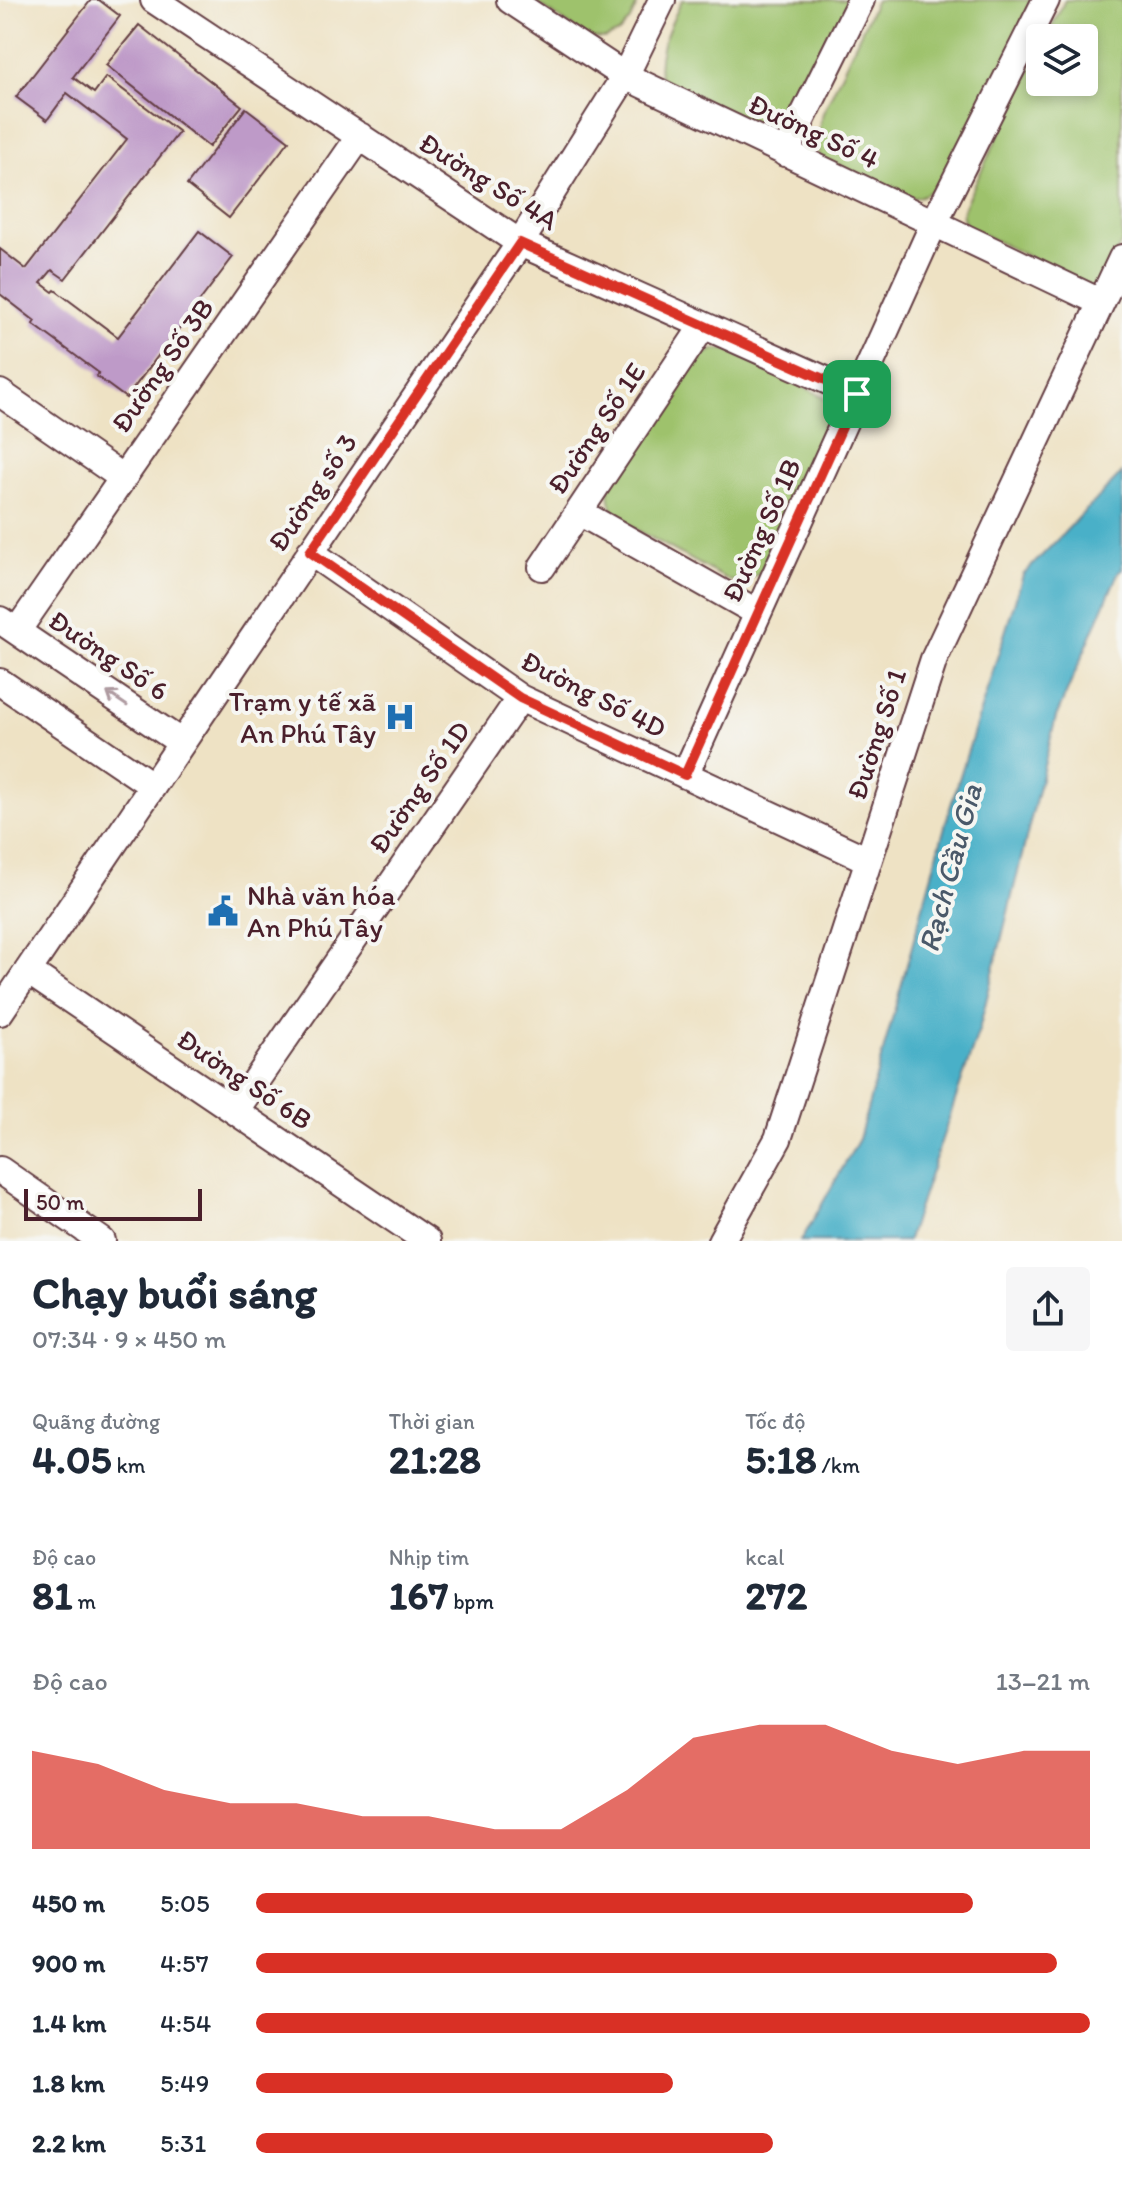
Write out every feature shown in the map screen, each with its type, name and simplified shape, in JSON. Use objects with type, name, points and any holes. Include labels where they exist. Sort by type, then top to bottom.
[{"type":"street","name":"Đường Số 4A","points":[[154,0],[520,243],[857,394]]},
{"type":"street","name":"Đường Số 4","points":[[510,0],[625,76],[1100,302]]},
{"type":"street","name":"Đường số 3","points":[[0,1012],[520,243],[625,76],[662,0]]},
{"type":"street","points":[[785,153],[861,0]]},
{"type":"street","name":"Đường Số 1B","points":[[685,775],[934,223],[1046,0]]},
{"type":"street","name":"Đường Số 3B","points":[[8,626],[123,478],[360,136]]},
{"type":"street","name":"Đường Số 1","points":[[721,1241],[778,1139],[934,659],[1122,258]]},
{"type":"street","name":"Đường Số 1E","points":[[542,567],[703,326]]},
{"type":"street","points":[[0,393],[123,478]]},
{"type":"street","points":[[579,512],[758,613]]},
{"type":"street","name":"Đường Số 4D","points":[[310,552],[520,698],[868,860]]},
{"type":"street","name":"Đường Số 6","points":[[8,626],[182,743]]},
{"type":"street","points":[[0,682],[153,786]]},
{"type":"street","name":"Đường Số 1D","points":[[235,1111],[520,698]]},
{"type":"street","name":"Đường Số 6B","points":[[28,971],[427,1241]]},
{"type":"street","points":[[0,1170],[102,1241]]},
{"type":"green space","points":[[532,0],[639,0],[630,20],[619,33],[605,39],[589,38]]},
{"type":"green space","points":[[682,0],[853,0],[781,138],[661,83],[661,50]]},
{"type":"green space","points":[[876,0],[1037,0],[947,173],[932,190],[917,197],[905,197],[868,183],[821,163],[819,157],[819,126],[823,113]]},
{"type":"green space","points":[[1065,0],[1122,0],[1122,241],[1096,290],[966,226],[962,215],[1026,80],[1026,96],[1098,96],[1098,24],[1053,24]]},
{"type":"green space","points":[[715,349],[730,350],[822,396],[834,420],[767,569],[749,578],[730,581],[619,520],[610,498],[610,482],[693,364]]},
{"type":"water","name":"Rạch Cầu Gia","points":[[1122,473],[1122,569],[1056,717],[979,1030],[908,1239],[801,1241],[859,1139],[950,808],[1023,575]]},
{"type":"building","points":[[91,0],[99,0],[120,16],[73,77],[94,93],[106,77],[179,132],[65,279],[52,270],[41,283],[118,337],[199,231],[233,257],[126,398],[0,294],[0,249],[26,269],[127,139],[67,93],[47,120],[16,97]]},
{"type":"building","points":[[139,25],[242,106],[209,147],[106,65]]},
{"type":"building","points":[[246,108],[289,141],[229,218],[187,185]]},
{"type":"place","name":"Trạm y tế xã An Phú Tây","points":[[400,717]]},
{"type":"place","name":"Nhà văn hóa An Phú Tây","points":[[223,911]]},
{"type":"route","points":[[520,243],[857,394],[685,775],[520,698],[310,552],[520,243]]}]
